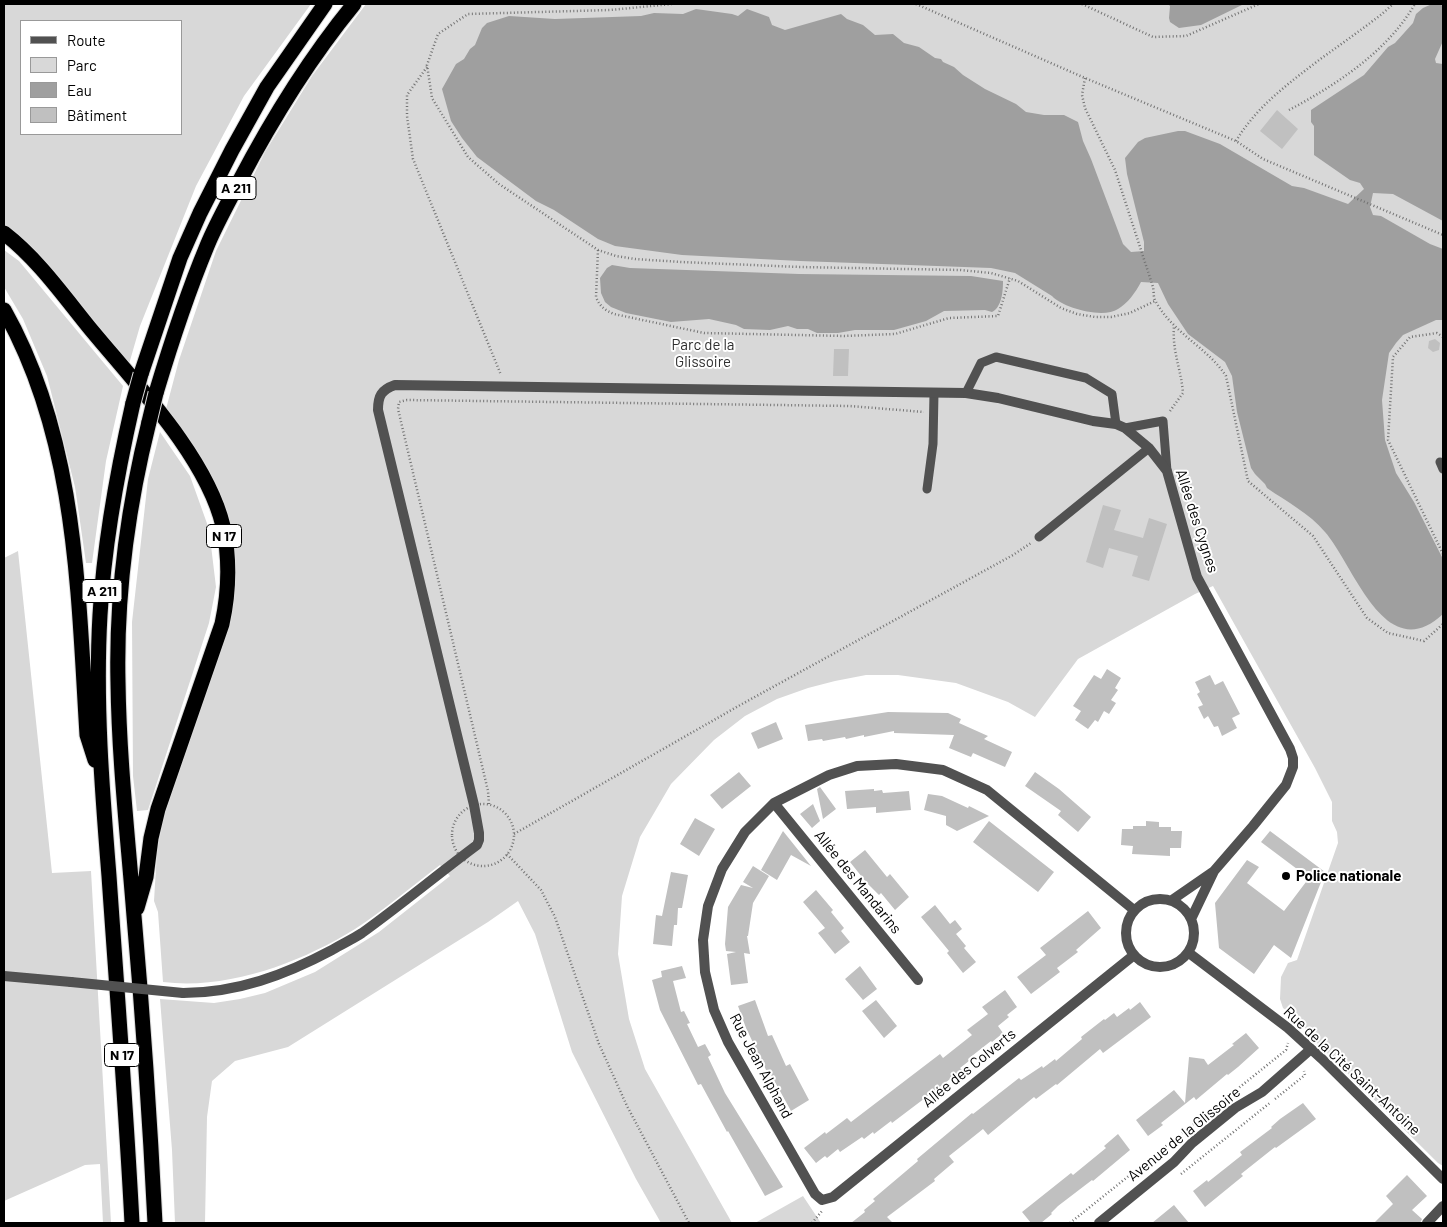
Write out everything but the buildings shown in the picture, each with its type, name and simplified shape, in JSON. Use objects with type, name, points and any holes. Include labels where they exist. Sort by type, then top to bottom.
[{"type":"highway","name":"A 211","points":[[102,782],[98,716],[100,614],[105,555],[116,480],[141,374],[180,258],[200,213],[267,87],[325,4]]},
{"type":"highway","name":"A 211","points":[[134,917],[120,744],[118,635],[131,504],[148,422],[183,307],[208,244],[229,201],[258,145],[297,81],[354,4]]},
{"type":"highway","name":"N 17","points":[[4,233],[43,270],[165,420],[197,464],[223,526],[228,578],[227,601],[222,624],[158,809],[151,838],[146,878],[134,917],[150,1125],[155,1223]]},
{"type":"highway","name":"N 17","points":[[4,310],[19,339],[47,414],[62,469],[75,558],[86,735],[102,782],[132,1223]]},
{"type":"street","points":[[4,976],[183,992],[229,989],[264,981],[304,965],[360,934],[477,845],[480,840],[478,822],[378,410],[378,399],[381,392],[386,388],[395,385],[966,393],[998,398],[1120,426]]},
{"type":"street","name":"Allée des Cygnes","points":[[1120,426],[1149,448],[1167,471],[1197,577],[1290,749],[1293,758],[1293,767],[1286,785],[1253,826],[1214,871],[1172,900]]},
{"type":"street","name":"Rue Jean Alphand","points":[[822,1200],[815,1194],[728,1042],[714,1010],[704,972],[704,940],[708,906],[722,869],[745,832],[774,803],[829,775],[857,766],[896,764],[944,770],[987,790],[1134,910]]},
{"type":"street","name":"Allée des Mandarins","points":[[774,803],[918,980]]},
{"type":"street","name":"Allée des Cygnes","points":[[1192,917],[1214,871]]},
{"type":"street","points":[[1158,898],[1172,900],[1184,907],[1192,917],[1195,929],[1194,942],[1189,953],[1177,963],[1162,968],[1146,964],[1134,955],[1128,945],[1126,932],[1128,920],[1134,910],[1145,901],[1158,898]]},
{"type":"street","name":"Rue de la Cité Saint-Antoine","points":[[1189,953],[1288,1028],[1442,1175]]},
{"type":"street","name":"Allée des Colverts","points":[[822,1200],[833,1197],[1134,955]]},
{"type":"street","name":"Avenue de la Glissoire","points":[[1099,1223],[1174,1162],[1192,1143],[1235,1108],[1262,1092],[1311,1049]]},
{"type":"street","points":[[1427,1223],[1443,1206]]},
{"type":"lane","points":[[966,393],[981,363],[996,357],[1086,378],[1112,394],[1120,426],[1163,421],[1167,471]]},
{"type":"lane","points":[[928,489],[933,444],[934,393]]},
{"type":"lane","points":[[1039,537],[1149,448]]},
{"type":"path","points":[[506,401],[506,387],[413,159],[407,116],[407,95],[427,65],[438,34],[468,14],[610,10],[672,4]]},
{"type":"path","points":[[916,4],[1085,78],[1236,141],[1263,159],[1443,235]]},
{"type":"path","points":[[1082,4],[1153,37],[1186,36],[1259,4]]},
{"type":"path","points":[[1236,141],[1245,126],[1260,108],[1280,90],[1393,4]]},
{"type":"path","points":[[1288,110],[1344,77],[1381,46],[1407,17],[1415,4]]},
{"type":"path","points":[[427,65],[432,98],[468,157],[499,184],[598,250],[616,256],[635,259],[800,267],[960,270],[991,273],[1018,281],[1061,308],[1095,317],[1111,317],[1130,313],[1155,301]]},
{"type":"path","points":[[1085,78],[1082,95],[1085,108],[1115,170],[1153,287],[1155,301],[1174,326],[1220,367],[1226,376],[1248,481],[1313,536],[1367,618],[1388,634],[1424,640],[1443,624]]},
{"type":"path","points":[[598,250],[596,297],[604,310],[614,314],[704,334],[844,336],[895,334],[949,318],[998,316],[1010,278]]},
{"type":"path","points":[[1163,421],[1184,393],[1182,376],[1174,353],[1174,326]]},
{"type":"path","points":[[1443,337],[1436,332],[1410,337],[1393,357],[1388,440],[1443,554]]},
{"type":"path","points":[[489,804],[488,791],[398,404],[402,400],[850,406],[934,413]]},
{"type":"path","points":[[514,834],[742,704],[1013,555],[1039,537]]},
{"type":"path","points":[[507,854],[542,890],[556,917],[598,1044],[627,1106],[689,1223]]},
{"type":"path","points":[[1070,1223],[1286,1050],[1288,1043],[1282,1033],[1288,1028]]},
{"type":"path","points":[[1181,1174],[1305,1075],[1304,1070],[1286,1050]]},
{"type":"green space","points":[[4,4],[311,4],[244,96],[196,186],[140,326],[129,364],[4,228]]},
{"type":"green space","name":"Parc de la Glissoire","points":[[366,4],[1443,4],[1443,1166],[1313,1039],[1298,1019],[1283,1008],[1280,999],[1281,977],[1288,963],[1297,960],[1338,843],[1337,832],[1332,821],[1332,802],[1315,768],[1213,586],[1195,594],[1078,659],[1035,717],[1008,702],[956,683],[898,675],[866,675],[808,688],[777,699],[745,716],[714,740],[671,784],[640,837],[622,896],[618,954],[629,1019],[645,1069],[732,1223],[661,1223],[636,1179],[572,1052],[535,934],[518,901],[488,922],[288,1047],[235,1061],[212,1081],[207,1117],[205,1223],[175,1223],[172,1150],[160,999],[214,1003],[240,999],[265,993],[315,972],[379,932],[450,876],[440,865],[355,929],[311,953],[287,963],[238,978],[213,982],[163,982],[158,912],[154,901],[157,851],[165,811],[229,625],[233,582],[232,556],[166,409],[179,360],[216,251],[265,152],[312,76]]},
{"type":"green space","points":[[4,250],[19,261],[123,386],[106,461],[92,563],[86,563],[75,487],[47,376],[23,319],[4,287]]},
{"type":"green space","points":[[160,432],[190,476],[209,529],[216,587],[209,623],[148,810],[137,811],[133,776],[132,622],[148,479]]},
{"type":"green space","points":[[18,551],[52,873],[91,871],[111,1223],[103,1223],[100,1164],[85,1165],[4,1201],[4,558]]},
{"type":"green space","points":[[803,1196],[821,1223],[755,1223]]},
{"type":"water","points":[[1168,4],[1244,4],[1201,25],[1179,28],[1170,22],[1170,6]]},
{"type":"water","points":[[1432,4],[1443,6],[1443,41],[1435,59],[1436,63],[1443,64],[1443,221],[1393,194],[1373,193],[1370,207],[1373,215],[1381,216],[1430,244],[1443,249],[1443,320],[1436,320],[1403,335],[1396,343],[1389,353],[1382,400],[1385,440],[1396,473],[1414,502],[1443,559],[1443,614],[1422,627],[1404,629],[1388,620],[1373,606],[1336,547],[1319,525],[1305,513],[1267,488],[1255,474],[1251,468],[1237,412],[1232,376],[1225,362],[1188,334],[1168,304],[1158,283],[1141,282],[1125,304],[1111,312],[1103,313],[1074,308],[1057,300],[1015,273],[991,268],[682,255],[615,246],[598,239],[554,210],[536,201],[477,157],[451,121],[442,89],[456,64],[464,59],[475,45],[482,28],[487,23],[509,16],[555,19],[641,16],[654,13],[683,14],[696,9],[738,16],[747,9],[769,17],[772,25],[785,30],[841,14],[847,19],[863,25],[875,35],[893,34],[904,43],[919,47],[935,58],[941,59],[943,62],[954,67],[985,89],[1016,104],[1026,112],[1044,115],[1064,115],[1078,122],[1083,141],[1123,244],[1131,252],[1144,251],[1144,242],[1127,174],[1125,158],[1138,142],[1145,138],[1185,131],[1220,144],[1292,186],[1304,188],[1348,204],[1364,189],[1360,183],[1350,180],[1314,155],[1314,126],[1311,122],[1311,110],[1364,75],[1388,47],[1395,43],[1413,23],[1416,14]]},
{"type":"water","points":[[612,265],[630,268],[799,274],[971,276],[1003,281],[1003,285],[1000,303],[992,312],[985,310],[944,311],[926,321],[894,330],[855,330],[838,333],[817,333],[808,329],[797,329],[788,326],[770,330],[744,329],[736,325],[709,319],[671,322],[626,313],[611,307],[605,302],[601,293],[600,278],[607,268]]},
{"type":"place","name":"Police nationale","points":[[1286,876]]}]
